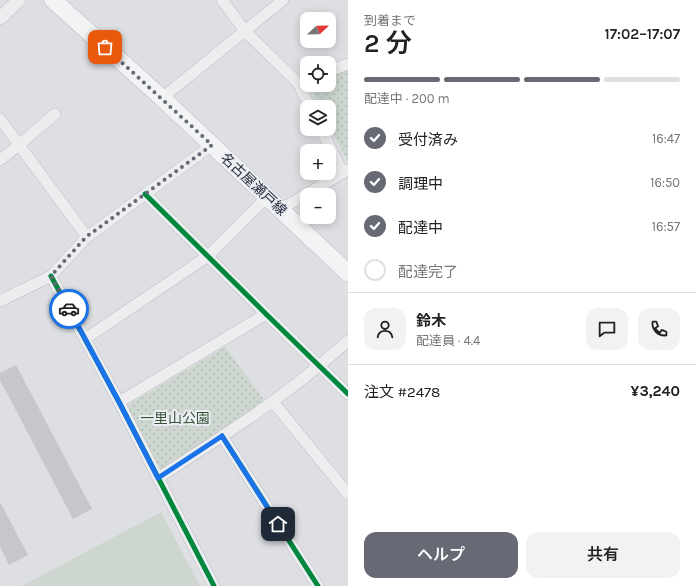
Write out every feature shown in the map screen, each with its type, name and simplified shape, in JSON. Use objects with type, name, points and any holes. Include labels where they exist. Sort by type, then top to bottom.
[{"type":"main road","name":"名古屋瀬戸線","points":[[53,0],[162,98],[348,273]]},
{"type":"street","points":[[0,18],[19,0]]},
{"type":"street","points":[[222,0],[245,31],[300,79]]},
{"type":"street","points":[[162,98],[283,0]]},
{"type":"street","points":[[336,68],[348,64]]},
{"type":"street","points":[[0,160],[55,114]]},
{"type":"street","points":[[0,119],[86,237]]},
{"type":"street","points":[[280,209],[346,172],[325,136]]},
{"type":"street","points":[[0,300],[51,276],[86,237],[212,145]]},
{"type":"street","points":[[145,194],[348,394]]},
{"type":"street","points":[[85,339],[208,256],[267,197]]},
{"type":"street","points":[[51,276],[119,402],[214,586]]},
{"type":"street","points":[[119,402],[266,314]]},
{"type":"street","points":[[158,478],[273,402],[320,366],[348,341]]},
{"type":"street","points":[[273,402],[348,494]]},
{"type":"street","points":[[222,436],[318,586]]},
{"type":"green space","points":[[348,67],[348,162],[335,136],[336,136],[336,100],[316,100],[312,92],[336,92],[336,73]]},
{"type":"green space","name":"一里山公園","points":[[225,347],[264,400],[161,471],[126,406]]},
{"type":"green space","points":[[161,512],[200,586],[22,586]]},
{"type":"building","points":[[16,365],[92,509],[73,519],[0,380],[0,373]]},
{"type":"building","points":[[0,502],[28,555],[9,565],[0,547]]},
{"type":"cycle path","points":[[145,194],[348,394]]},
{"type":"cycle path","points":[[51,276],[119,402],[214,586]]},
{"type":"cycle path","points":[[222,436],[318,586]]},
{"type":"way so far","points":[[69,309],[51,276],[86,237],[212,145],[105,47]]},
{"type":"route","points":[[69,309],[158,478],[222,436],[278,524]]}]
